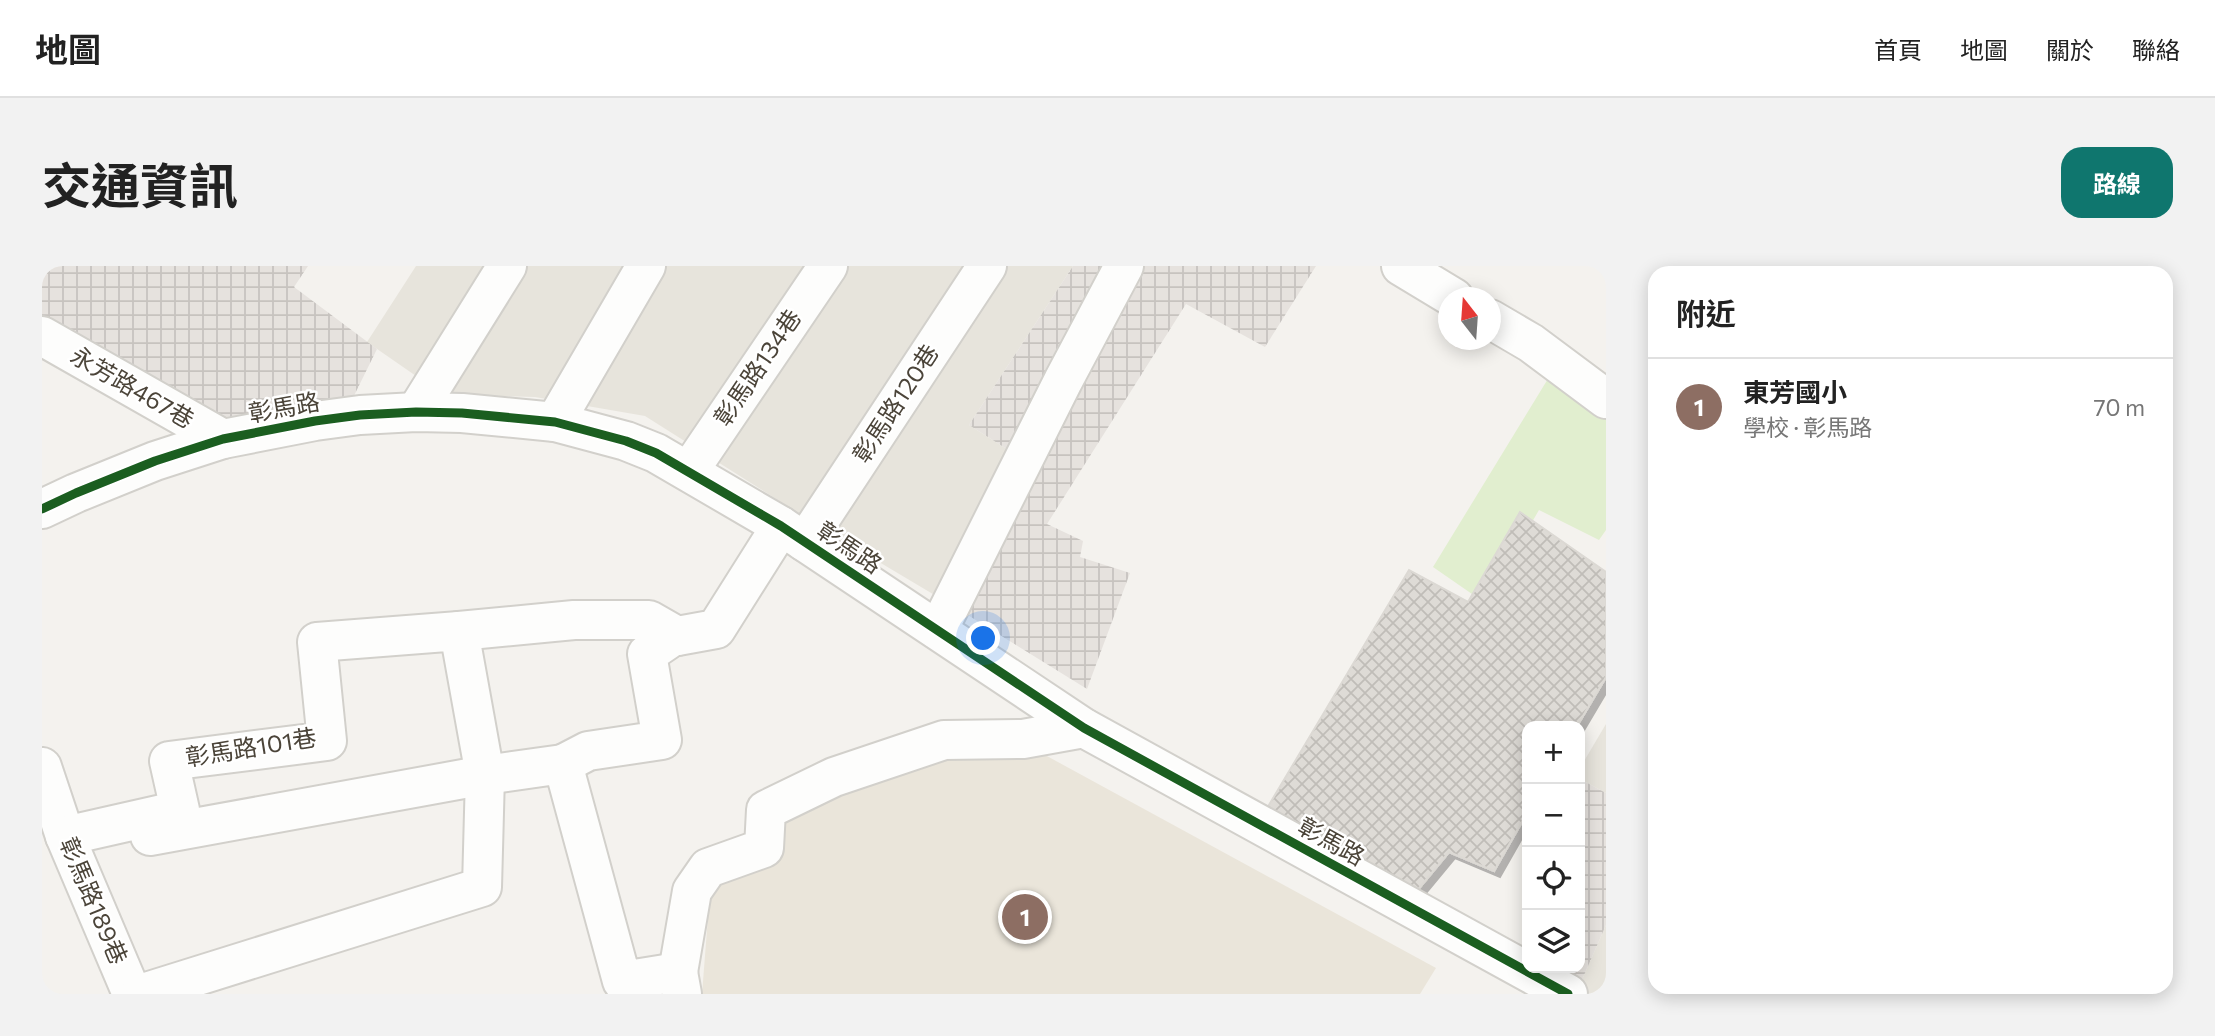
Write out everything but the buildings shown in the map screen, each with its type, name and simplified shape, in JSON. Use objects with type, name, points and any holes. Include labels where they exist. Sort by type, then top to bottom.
[{"type":"street","points":[[416,412],[507,266]]},
{"type":"street","points":[[555,422],[646,266]]},
{"type":"street","name":"彰馬路134巷","points":[[689,471],[828,266]]},
{"type":"street","name":"彰馬路120巷","points":[[793,534],[987,266]]},
{"type":"street","points":[[938,630],[1124,266]]},
{"type":"street","points":[[1401,266],[1438,288]]},
{"type":"street","points":[[1501,325],[1531,343],[1606,399]]},
{"type":"street","name":"永芳路467巷","points":[[42,336],[223,439]]},
{"type":"street","name":"彰馬路","points":[[42,509],[155,461],[223,439],[360,415],[462,413],[555,422],[626,441],[689,471],[793,534],[1084,728],[1568,994]]},
{"type":"street","points":[[68,843],[563,764],[588,751],[662,740],[647,654],[672,637],[716,629],[793,534]]},
{"type":"street","points":[[140,994],[482,887],[485,775],[459,631],[574,620],[649,620],[677,636]]},
{"type":"street","name":"彰馬路101巷","points":[[68,843],[180,810],[169,761],[327,741],[317,642],[459,631]]},
{"type":"street","points":[[563,764],[622,981],[680,983],[692,891],[708,868],[764,848],[766,810],[834,777],[944,740],[1023,739],[1084,728]]},
{"type":"street","name":"彰馬路189巷","points":[[42,767],[68,843],[132,994]]},
{"type":"shaded area","points":[[42,266],[308,266],[294,287],[377,349],[347,410],[247,423],[187,408],[42,324]]},
{"type":"shaded area","points":[[416,266],[1073,266],[969,425],[1013,453],[958,609],[822,528],[645,416],[535,397],[442,394],[367,342]]},
{"type":"shaded area","points":[[1073,266],[1316,266],[1265,347],[1186,304],[1047,524],[1083,541],[1080,557],[1130,573],[1087,689],[958,609],[1013,453],[969,425]]},
{"type":"shaded area","points":[[1606,724],[1606,793],[1585,782],[1585,760]]},
{"type":"shaded area","points":[[1034,749],[1436,968],[1420,994],[702,994],[712,866],[815,790],[955,752]]},
{"type":"shaded area","points":[[1585,782],[1606,793],[1606,925],[1585,973]]},
{"type":"shaded area","points":[[1606,925],[1606,994],[1590,994],[1578,989]]},
{"type":"shaded area","points":[[1551,973],[1585,973],[1578,989]]},
{"type":"green space","points":[[1554,369],[1606,403],[1606,530],[1599,540],[1539,510],[1485,603],[1433,567]]},
{"type":"cycle path","points":[[42,509],[155,461],[223,439],[360,415],[462,413],[555,422],[626,441],[656,453],[781,526],[1084,728],[1568,994]]},
{"type":"place","name":"東芳國小","points":[[1025,917]]}]
